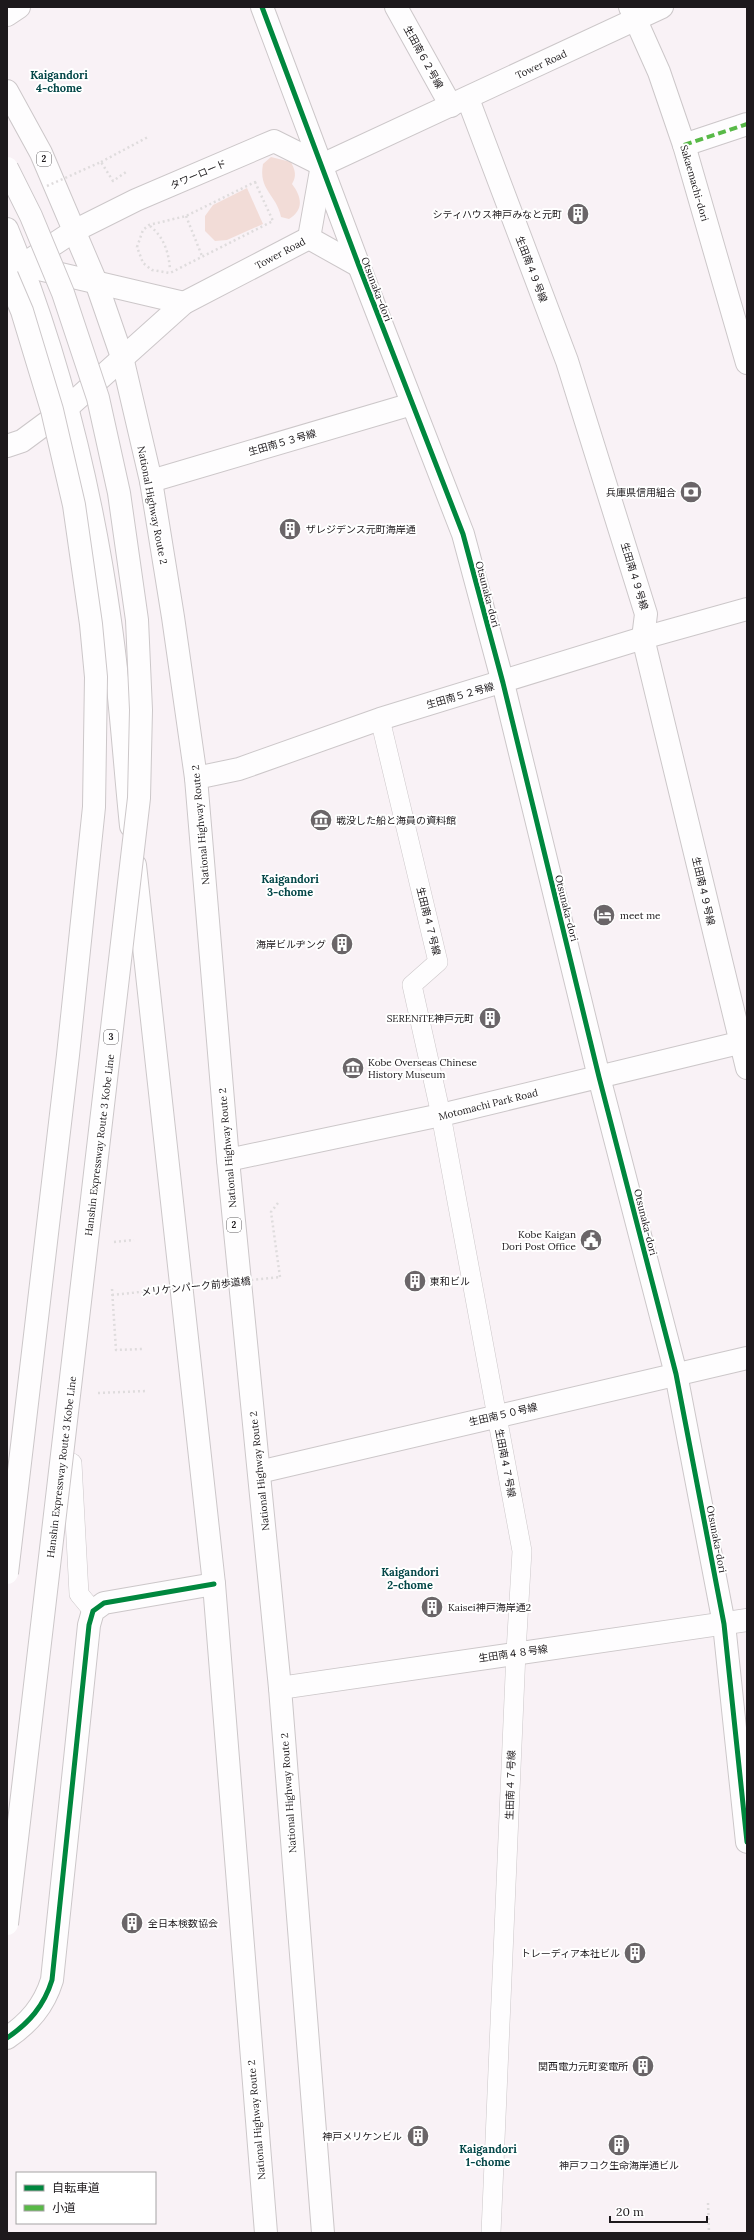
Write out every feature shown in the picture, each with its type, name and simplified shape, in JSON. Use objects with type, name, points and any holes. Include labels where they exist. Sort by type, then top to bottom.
[{"type":"main road","points":[[7,15],[20,7]]},
{"type":"main road","name":"Otsunaka-dori","points":[[262,7],[359,266],[463,534],[503,683],[599,1077],[676,1374],[724,1624],[747,1842]]},
{"type":"main road","name":"生田南６２号線","points":[[396,7],[459,102]]},
{"type":"main road","name":"Tower Road","points":[[7,446],[22,441],[68,407],[184,303],[309,238],[322,165],[459,102],[634,13],[662,7]]},
{"type":"main road","name":"Sakaemachi-dori","points":[[634,13],[659,72],[684,145],[747,363]]},
{"type":"main road","name":"National Highway Route 2","points":[[7,91],[41,153],[96,282],[122,357],[151,481],[174,617],[196,778],[228,1160],[280,1688],[323,2233]]},
{"type":"main road","name":"生田南４９号線","points":[[459,102],[567,361],[646,614],[643,638],[743,1042],[747,1068]]},
{"type":"main road","points":[[684,145],[747,124]]},
{"type":"main road","name":"タワーロード","points":[[74,231],[136,200],[274,140],[322,165]]},
{"type":"main road","name":"Hanshin Expressway Route 3 Kobe Line","points":[[7,168],[31,216],[64,293],[98,398],[119,493],[137,620],[141,710],[139,798],[7,1924]]},
{"type":"main road","name":"National Highway Route 2","points":[[7,229],[12,272],[37,304],[68,407],[90,498],[111,623],[214,1584],[266,2233]]},
{"type":"main road","points":[[12,272],[74,231]]},
{"type":"main road","points":[[309,238],[359,266]]},
{"type":"main road","points":[[12,272],[96,282],[184,303]]},
{"type":"main road","points":[[7,1573],[68,1055],[94,807],[96,677],[91,624],[74,505],[52,410],[22,311],[12,272]]},
{"type":"main road","name":"生田南５３号線","points":[[151,481],[412,404]]},
{"type":"main road","name":"生田南５２号線","points":[[196,778],[239,768],[380,719],[503,683],[643,638],[747,609]]},
{"type":"main road","name":"Motomachi Park Road","points":[[228,1160],[441,1115],[743,1042]]},
{"type":"main road","name":"生田南５０号線","points":[[259,1472],[747,1358]]},
{"type":"main road","points":[[7,2038],[19,2030],[36,2013],[52,1980],[89,1625],[93,1611],[104,1603],[214,1584]]},
{"type":"main road","name":"生田南４８号線","points":[[280,1688],[516,1652],[747,1620]]},
{"type":"lane","name":"生田南４７号線","points":[[380,719],[438,962],[412,985],[441,1115],[522,1551],[516,1652],[491,2233]]},
{"type":"lane","points":[[72,1463],[79,1594],[93,1611]]},
{"type":"path","points":[[43,188],[101,162],[148,138]]},
{"type":"path","points":[[101,162],[113,181],[126,172]]},
{"type":"path","points":[[255,182],[273,221],[170,273],[152,270],[142,263],[138,253],[138,241],[143,230],[149,225],[186,216],[255,182]]},
{"type":"path","points":[[186,216],[202,256]]},
{"type":"path","points":[[149,225],[158,232],[165,245],[169,259],[170,273]]},
{"type":"path","points":[[108,1242],[134,1240]]},
{"type":"path","points":[[708,2202],[709,2233]]},
{"type":"shaded area","points":[[271,157],[291,162],[294,170],[295,178],[292,184],[298,194],[300,203],[297,212],[289,219],[281,217],[279,209],[263,180],[263,164]]},
{"type":"shaded area","points":[[247,188],[263,224],[227,240],[215,241],[205,231],[205,216],[213,205]]},
{"type":"marked path","points":[[684,145],[747,124]]},
{"type":"cycle path","points":[[262,7],[359,266],[463,534],[503,683],[599,1077],[676,1374],[724,1624],[747,1842]]},
{"type":"cycle path","points":[[7,2038],[29,2020],[35,2013],[45,1998],[52,1980],[89,1625],[93,1611],[104,1603],[214,1584]]},
{"type":"place","name":"シティハウス神戸みなと元町","points":[[578,214]]},
{"type":"place","name":"兵庫県信用組合","points":[[691,492]]},
{"type":"place","name":"ザレジデンス元町海岸通","points":[[290,529]]},
{"type":"place","name":"戦没した船と海員の資料館","points":[[321,820]]},
{"type":"place","name":"meet me","points":[[604,915]]},
{"type":"place","name":"海岸ビルヂング","points":[[342,944]]},
{"type":"place","name":"SERENiTE神戸元町","points":[[490,1018]]},
{"type":"place","name":"Kobe Overseas Chinese History Museum","points":[[353,1068]]},
{"type":"place","name":"Kobe Kaigan Dori Post Office","points":[[591,1240]]},
{"type":"place","name":"東和ビル","points":[[415,1281]]},
{"type":"place","name":"Kaisei神戸海岸通2","points":[[432,1607]]},
{"type":"place","name":"全日本検数協会","points":[[132,1923]]},
{"type":"place","name":"トレーディア本社ビル","points":[[635,1953]]},
{"type":"place","name":"関西電力元町変電所","points":[[643,2066]]},
{"type":"place","name":"神戸メリケンビル","points":[[418,2136]]},
{"type":"place","name":"神戸フコク生命海岸通ビル","points":[[619,2145]]},
{"type":"district","name":"Kaigandori 4-chome","points":[[59,81]]},
{"type":"district","name":"Kaigandori 3-chome","points":[[290,885]]},
{"type":"district","name":"Kaigandori 2-chome","points":[[410,1578]]},
{"type":"district","name":"Kaigandori 1-chome","points":[[488,2155]]}]
